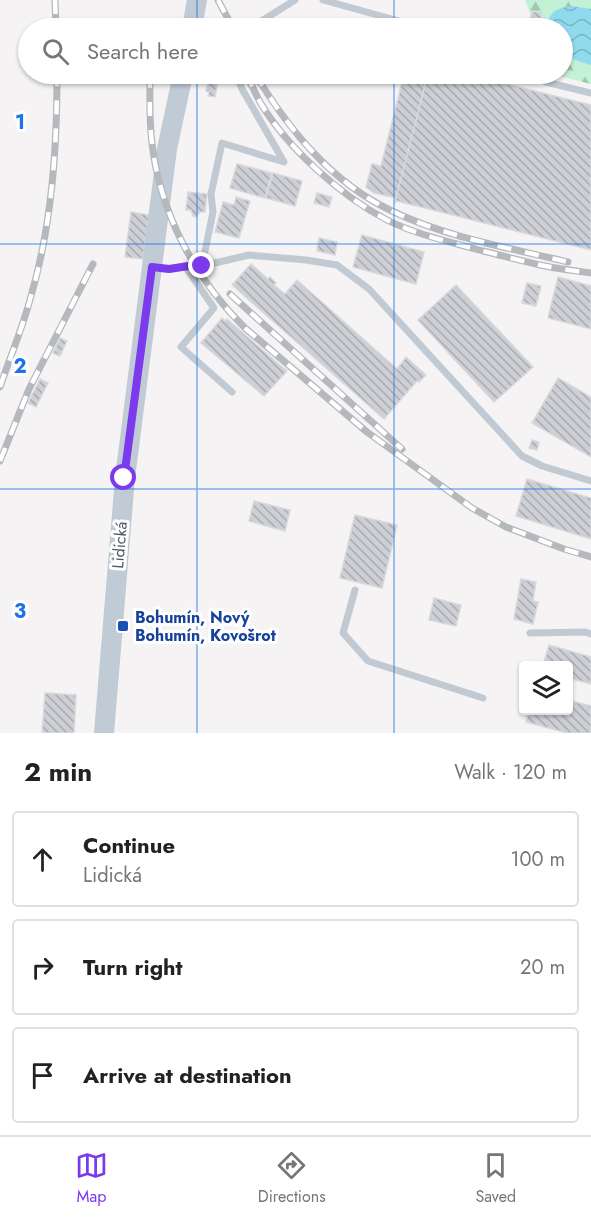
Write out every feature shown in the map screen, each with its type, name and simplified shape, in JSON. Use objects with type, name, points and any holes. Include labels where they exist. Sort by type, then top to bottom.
[{"type":"street","points":[[194,18],[197,0]]},
{"type":"street","name":"Lidická","points":[[104,733],[124,478],[167,149],[181,84]]},
{"type":"lane","points":[[266,18],[295,0]]},
{"type":"lane","points":[[323,0],[388,18]]},
{"type":"lane","points":[[356,9],[358,0]]},
{"type":"lane","points":[[202,266],[213,212],[211,194],[222,143],[284,162],[240,84]]},
{"type":"lane","points":[[554,84],[591,93]]},
{"type":"lane","points":[[152,267],[169,269],[202,266],[249,255],[337,265],[369,289],[522,456],[542,466],[591,481]]},
{"type":"lane","points":[[185,266],[214,308],[181,347],[232,392]]},
{"type":"lane","points":[[355,590],[343,633],[368,661],[483,698]]},
{"type":"lane","points":[[530,633],[585,632],[591,634]]},
{"type":"green space","points":[[525,0],[591,0],[591,84],[573,80],[573,18],[532,18]]},
{"type":"water","points":[[572,6],[591,9],[591,65],[573,58],[573,18],[550,18],[554,12]]},
{"type":"building","points":[[532,11],[542,13],[541,18],[530,18]]},
{"type":"building","points":[[208,84],[217,84],[215,97],[208,96],[209,92],[206,91]]},
{"type":"building","points":[[402,84],[426,84],[397,198],[374,193],[366,187],[372,164],[381,166]]},
{"type":"building","points":[[425,84],[507,84],[591,105],[591,250],[395,202]]},
{"type":"building","points":[[237,164],[272,173],[265,198],[230,188]]},
{"type":"building","points":[[273,173],[302,181],[295,206],[266,198]]},
{"type":"building","points":[[188,192],[207,194],[205,212],[200,212],[196,217],[193,216],[191,210],[186,210]]},
{"type":"building","points":[[317,193],[332,197],[329,207],[314,203]]},
{"type":"building","points":[[236,197],[250,201],[239,238],[215,232],[223,202],[234,205]]},
{"type":"building","points":[[131,212],[149,215],[143,259],[125,257]]},
{"type":"building","points":[[362,235],[424,252],[416,284],[353,267]]},
{"type":"building","points":[[319,238],[337,242],[335,255],[317,251]]},
{"type":"building","points":[[251,264],[268,279],[270,277],[276,283],[274,285],[285,294],[297,280],[397,369],[406,357],[426,375],[419,382],[417,381],[384,419],[232,285]]},
{"type":"building","points":[[558,277],[591,286],[591,329],[548,318]]},
{"type":"building","points":[[527,283],[541,286],[536,306],[522,303]]},
{"type":"building","points":[[456,285],[533,367],[494,402],[418,320]]},
{"type":"building","points":[[222,318],[225,321],[227,319],[287,371],[264,396],[201,343]]},
{"type":"building","points":[[60,338],[67,341],[60,356],[53,353]]},
{"type":"building","points":[[558,378],[591,397],[591,457],[532,423]]},
{"type":"building","points":[[40,379],[48,383],[36,407],[28,403]]},
{"type":"building","points":[[532,440],[539,442],[537,450],[529,448]]},
{"type":"building","points":[[527,479],[591,498],[591,539],[516,516]]},
{"type":"building","points":[[254,501],[290,510],[285,531],[249,521]]},
{"type":"building","points":[[355,515],[397,525],[382,588],[340,578]]},
{"type":"building","points":[[521,579],[536,582],[533,601],[538,602],[533,624],[514,619]]},
{"type":"building","points":[[434,598],[461,605],[456,626],[429,620]]},
{"type":"building","points":[[549,645],[591,657],[591,684],[573,679],[573,661],[544,661]]},
{"type":"building","points":[[45,693],[76,695],[74,733],[42,733]]},
{"type":"building","points":[[573,701],[591,706],[591,733],[567,733],[526,722],[528,715],[573,715]]},
{"type":"railway","points":[[55,0],[56,18]]},
{"type":"railway","points":[[218,0],[228,18]]},
{"type":"railway","points":[[0,387],[28,308],[44,241],[52,186],[57,84]]},
{"type":"railway","points":[[150,84],[151,134],[156,169],[163,195],[183,243],[210,288],[227,309],[245,328],[367,432],[472,508],[506,527],[591,557]]},
{"type":"railway","points":[[251,84],[271,119],[300,153],[334,184],[369,210],[398,225],[434,238],[537,264],[591,273]]},
{"type":"railway","points":[[261,84],[297,135],[314,153],[350,186],[370,199],[392,211],[434,228],[568,262]]},
{"type":"railway","points":[[0,461],[29,389],[93,264]]},
{"type":"railway","points":[[230,294],[402,449]]},
{"type":"place","name":"Bohumín, Nový Bohumín, Kovošrot","points":[[123,626]]},
{"type":"route","points":[[124,478],[152,267],[169,269],[202,266]]}]
